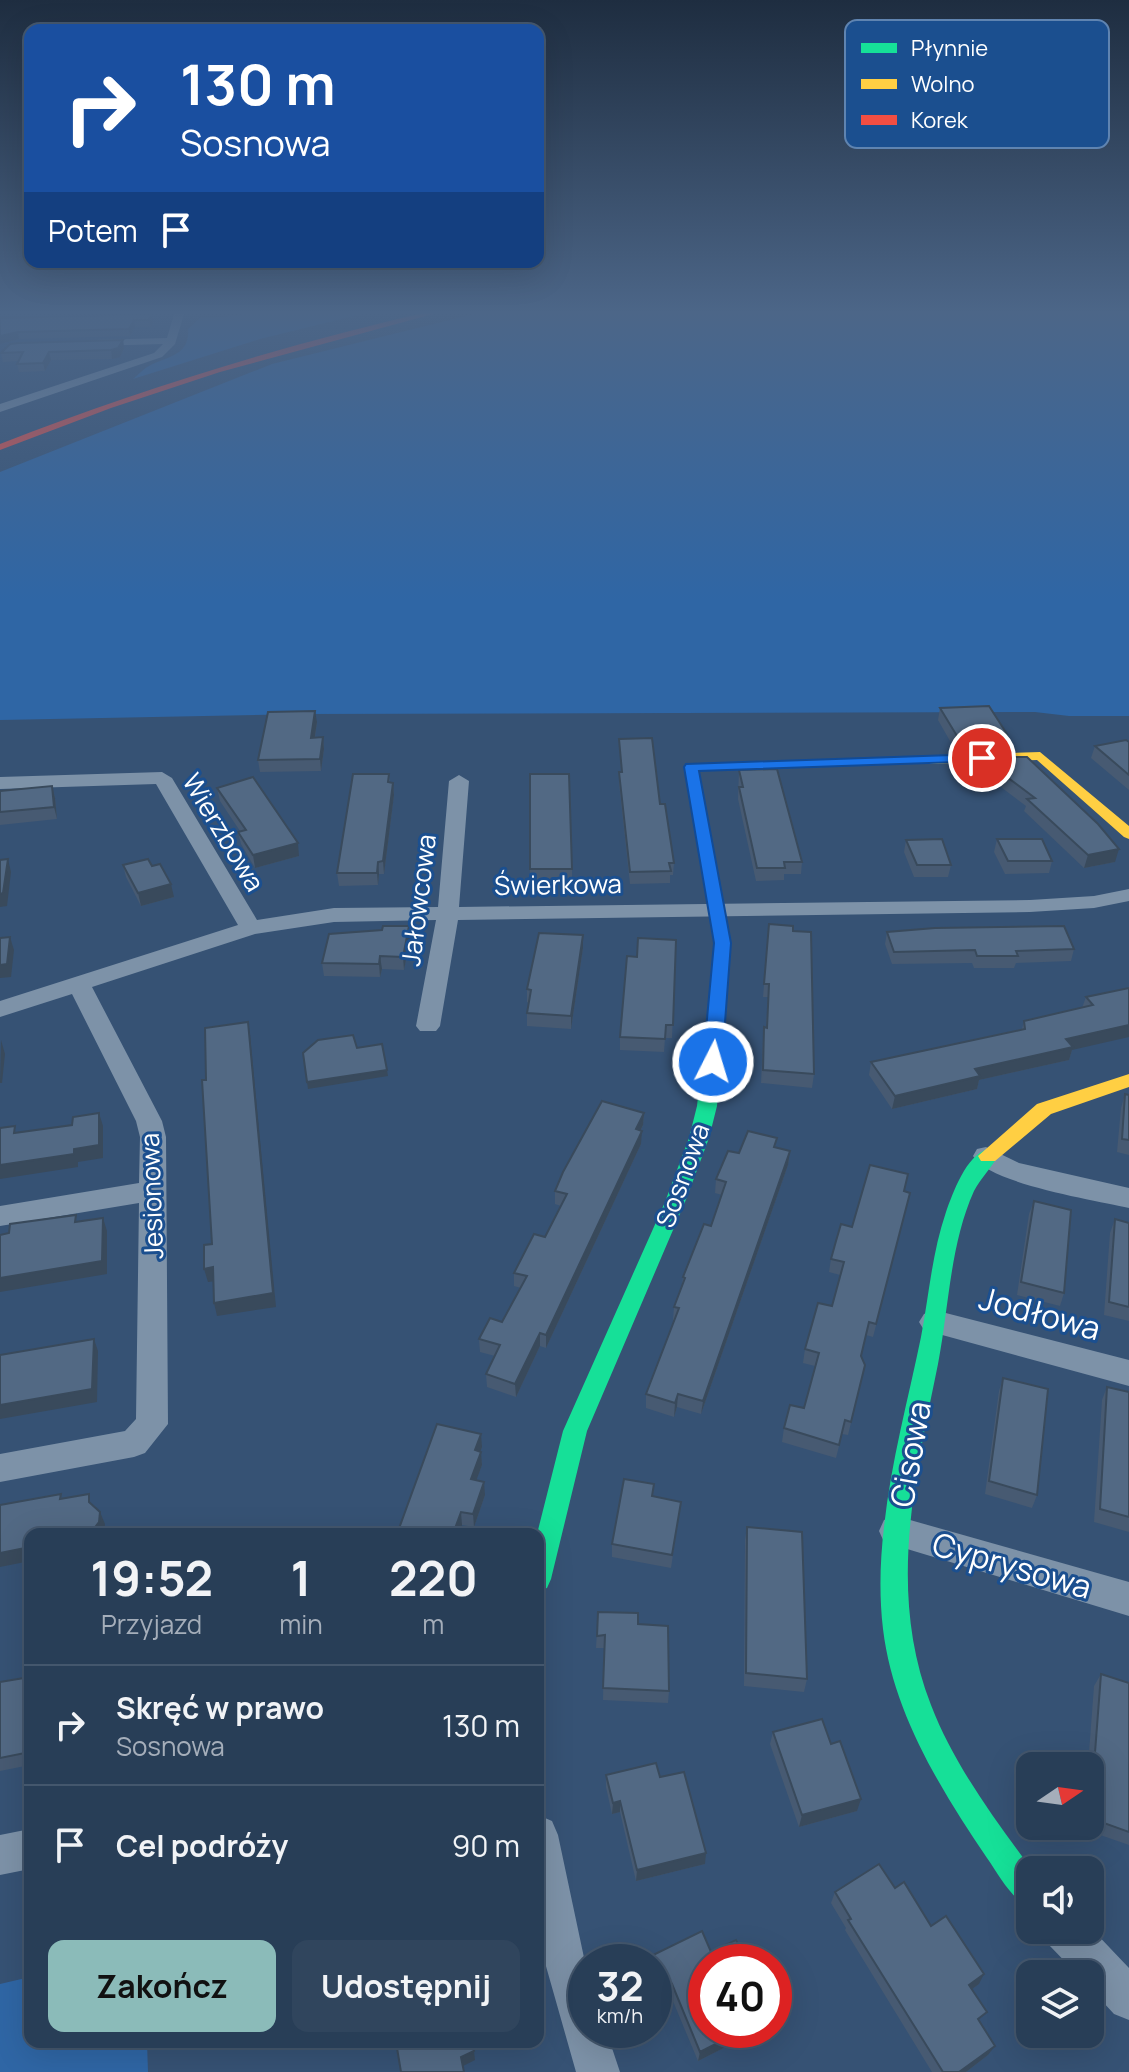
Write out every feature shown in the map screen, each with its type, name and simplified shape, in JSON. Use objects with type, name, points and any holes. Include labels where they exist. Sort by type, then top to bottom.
[{"type":"main road","points":[[0,436],[74,408]]},
{"type":"main road","points":[[0,447],[105,408]]},
{"type":"main road","name":"Sosnowa","points":[[544,1555],[575,1431],[675,1202],[699,1138],[707,1106],[723,943],[691,767],[1040,756],[1129,834]]},
{"type":"main road","name":"Cisowa","points":[[1016,1873],[941,1762],[914,1700],[895,1625],[892,1579],[896,1531],[951,1231],[974,1170],[986,1156],[1044,1109],[1129,1080]]},
{"type":"street","name":"Wierzbowa","points":[[0,783],[162,778],[251,928]]},
{"type":"street","name":"Jałowcowa","points":[[428,1026],[448,913],[459,781]]},
{"type":"street","name":"Świerkowa","points":[[0,1009],[251,928],[334,915],[1030,906],[1094,902],[1129,895]]},
{"type":"street","name":"Jesionowa","points":[[0,1468],[134,1443],[152,1424],[153,1137],[149,1121],[79,985]]},
{"type":"street","points":[[986,1156],[1012,1171],[1129,1198]]},
{"type":"street","points":[[0,1216],[154,1191]]},
{"type":"street","name":"Jodłowa","points":[[934,1322],[1129,1373]]},
{"type":"street","name":"Cyprysowa","points":[[896,1531],[1129,1599]]},
{"type":"street","points":[[0,1855],[24,1850]]},
{"type":"street","points":[[544,1865],[563,1960],[598,2072]]},
{"type":"street","points":[[1077,1944],[1129,1999]]},
{"type":"shaded area","points":[[162,408],[1129,408],[1129,716],[1069,716],[1035,712],[301,714],[0,720],[0,472]]},
{"type":"shaded area","points":[[24,1978],[24,2048],[147,2048],[148,2072],[0,2072],[0,1984]]},
{"type":"building","points":[[989,706],[1007,734],[957,736],[940,708]]},
{"type":"building","points":[[315,711],[311,738],[323,737],[320,759],[258,760],[268,712]]},
{"type":"building","points":[[652,738],[660,804],[665,804],[674,863],[669,863],[671,871],[630,872],[619,772],[622,772],[619,739]]},
{"type":"building","points":[[1129,742],[1129,775],[1095,746]]},
{"type":"building","points":[[980,757],[1027,757],[1098,824],[1119,849],[1088,855],[1027,799],[1035,798]]},
{"type":"building","points":[[777,769],[802,862],[784,862],[785,868],[757,868],[739,787],[743,787],[739,770]]},
{"type":"building","points":[[353,774],[389,774],[388,782],[393,783],[383,861],[378,862],[377,873],[337,873]]},
{"type":"building","points":[[530,774],[569,774],[572,869],[530,869]]},
{"type":"building","points":[[253,777],[298,843],[253,855],[238,832],[246,830],[217,788]]},
{"type":"building","points":[[52,786],[54,807],[0,812],[0,791]]},
{"type":"building","points":[[942,839],[951,865],[917,865],[906,840]]},
{"type":"building","points":[[997,839],[1042,839],[1052,861],[1008,861]]},
{"type":"building","points":[[8,859],[3,893],[0,894],[0,860]]},
{"type":"building","points":[[148,859],[152,866],[160,864],[171,884],[138,893],[123,865]]},
{"type":"building","points":[[769,924],[793,926],[793,931],[811,932],[814,1074],[763,1070],[769,984],[764,984]]},
{"type":"building","points":[[383,926],[409,926],[403,957],[380,956],[379,964],[322,963],[329,934],[382,930]]},
{"type":"building","points":[[1064,926],[1074,949],[1016,951],[1018,956],[977,956],[975,950],[894,952],[887,932],[935,928]]},
{"type":"building","points":[[539,933],[583,935],[571,1016],[527,1013],[531,990],[527,989]]},
{"type":"building","points":[[10,937],[7,964],[0,965],[0,938]]},
{"type":"building","points":[[638,938],[676,940],[673,1025],[666,1025],[665,1039],[620,1037],[627,956],[637,957]]},
{"type":"building","points":[[1129,988],[1129,1025],[1066,1039],[1073,1047],[975,1069],[980,1076],[895,1096],[871,1062],[1025,1029],[1024,1021],[1093,1005],[1086,997]]},
{"type":"building","points":[[248,1022],[273,1293],[214,1303],[213,1267],[204,1269],[204,1245],[212,1244],[202,1080],[206,1080],[205,1028]]},
{"type":"building","points":[[353,1035],[357,1048],[382,1044],[387,1070],[307,1082],[303,1053],[318,1040]]},
{"type":"building","points":[[1125,1094],[1129,1095],[1129,1140],[1122,1139]]},
{"type":"building","points":[[602,1101],[644,1113],[636,1129],[642,1131],[546,1335],[540,1333],[515,1384],[486,1374],[500,1345],[479,1339],[490,1318],[502,1322],[527,1276],[514,1273],[534,1234],[545,1237],[567,1194],[555,1191]]},
{"type":"building","points":[[99,1113],[99,1145],[74,1149],[74,1154],[0,1165],[0,1128],[15,1126],[14,1133],[72,1125],[73,1117]]},
{"type":"building","points":[[748,1131],[777,1138],[774,1147],[790,1151],[703,1401],[678,1394],[675,1403],[646,1394],[679,1308],[674,1307],[683,1277],[704,1224],[711,1226],[726,1182],[716,1179],[728,1151],[739,1153]]},
{"type":"building","points":[[870,1165],[908,1174],[904,1191],[910,1193],[876,1324],[869,1322],[861,1356],[865,1365],[851,1422],[845,1420],[839,1445],[784,1428],[790,1405],[804,1408],[819,1353],[805,1349],[818,1303],[832,1306],[844,1262],[831,1259],[841,1224],[852,1227]]},
{"type":"building","points":[[1034,1201],[1071,1210],[1064,1293],[1021,1282]]},
{"type":"building","points":[[76,1215],[75,1222],[103,1218],[102,1261],[0,1278],[0,1235],[9,1233],[10,1224]]},
{"type":"building","points":[[1115,1219],[1129,1223],[1129,1307],[1109,1302]]},
{"type":"building","points":[[94,1339],[92,1389],[0,1405],[0,1355]]},
{"type":"building","points":[[1003,1378],[1048,1389],[1037,1495],[989,1481]]},
{"type":"building","points":[[1107,1387],[1129,1392],[1129,1517],[1100,1509]]},
{"type":"building","points":[[437,1424],[481,1434],[475,1450],[481,1452],[471,1479],[484,1482],[473,1514],[461,1512],[455,1528],[399,1528]]},
{"type":"building","points":[[624,1479],[654,1484],[652,1496],[681,1502],[672,1555],[612,1544]]},
{"type":"building","points":[[61,1494],[60,1499],[89,1494],[89,1502],[100,1512],[99,1522],[94,1528],[24,1528],[24,1548],[0,1553],[0,1505]]},
{"type":"building","points":[[747,1527],[802,1532],[807,1679],[746,1673]]},
{"type":"building","points":[[598,1612],[638,1613],[638,1624],[668,1626],[669,1691],[603,1688],[605,1635],[597,1636]]},
{"type":"building","points":[[1101,1674],[1129,1683],[1129,1832],[1104,1823],[1104,1752],[1095,1752]]},
{"type":"building","points":[[24,1678],[24,1753],[0,1758],[0,1682]]},
{"type":"building","points":[[822,1719],[831,1744],[840,1741],[861,1799],[802,1815],[773,1732]]},
{"type":"building","points":[[656,1763],[660,1777],[684,1772],[706,1853],[637,1870],[620,1801],[613,1803],[606,1775]]},
{"type":"building","points":[[879,1864],[895,1888],[904,1882],[931,1926],[946,1916],[984,1974],[969,1985],[987,2012],[978,2019],[995,2046],[959,2072],[943,2072],[848,1920],[851,1919],[835,1892]]},
{"type":"building","points":[[702,1931],[708,1944],[688,1944],[688,2023],[672,1984],[672,1946]]},
{"type":"building","points":[[397,2048],[473,2048],[474,2051],[461,2057],[464,2072],[401,2072]]},
{"type":"traffic: fast","points":[[544,1555],[575,1431],[675,1202],[699,1138],[707,1106],[723,943],[718,918]]},
{"type":"traffic: fast","points":[[988,1156],[964,1192],[949,1239],[901,1492],[893,1589],[896,1632],[919,1712],[958,1787],[1016,1872]]},
{"type":"traffic: slow","points":[[929,760],[1040,756],[1129,834]]},
{"type":"traffic: slow","points":[[988,1156],[1044,1109],[1129,1080]]},
{"type":"traffic: jam","points":[[0,447],[103,408]]},
{"type":"traffic: jam","points":[[718,918],[691,767],[929,760]]},
{"type":"route","points":[[713,1062],[723,943],[691,767],[982,758]]}]
